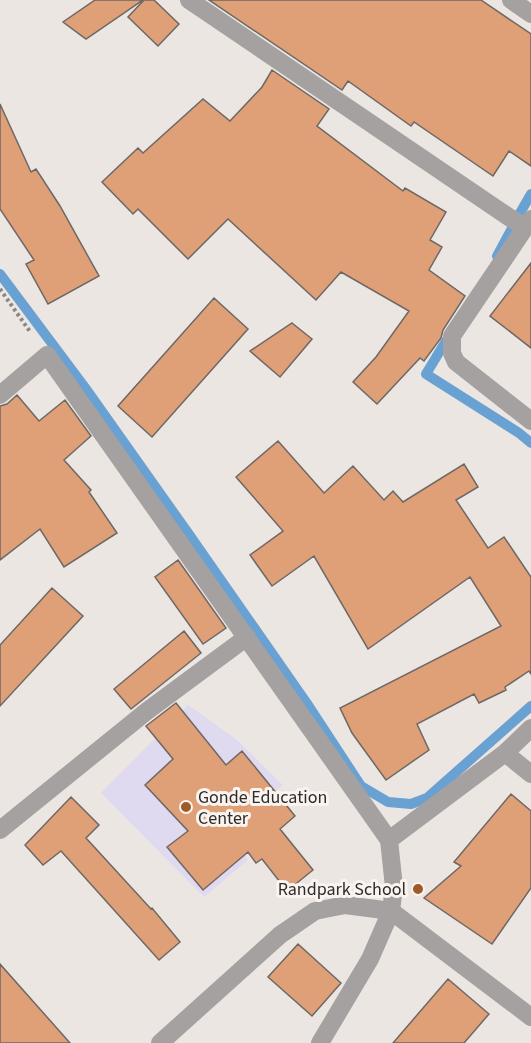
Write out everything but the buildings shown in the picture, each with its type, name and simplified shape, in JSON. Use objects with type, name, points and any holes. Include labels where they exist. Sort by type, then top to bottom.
[{"type":"street","points":[[189,0],[528,223],[452,336],[452,353],[456,362],[531,421]]},
{"type":"street","points":[[511,0],[531,14]]},
{"type":"street","points":[[0,395],[47,355],[389,840],[394,886],[391,911],[370,959],[320,1043]]},
{"type":"street","points":[[0,830],[147,711],[247,637]]},
{"type":"street","points":[[389,840],[505,753],[531,728]]},
{"type":"street","points":[[505,753],[531,774]]},
{"type":"street","points":[[160,1043],[280,935],[315,910],[345,905],[391,911],[531,1017]]},
{"type":"path","points":[[0,289],[47,355]]},
{"type":"shaded area","name":"Gonde Education Center","points":[[188,705],[237,740],[283,785],[228,831],[217,824],[248,860],[204,897],[101,793]]},
{"type":"waterway","points":[[520,213],[531,194]]},
{"type":"waterway","points":[[497,256],[511,230]]},
{"type":"waterway","points":[[0,274],[86,389],[188,533],[306,702],[361,786],[388,802],[411,804],[427,798],[531,706]]},
{"type":"waterway","points":[[449,336],[426,374],[531,443]]},
{"type":"place","name":"Gonde Education Center","points":[[186,807]]},
{"type":"place","name":"Randpark School","points":[[418,889]]}]
